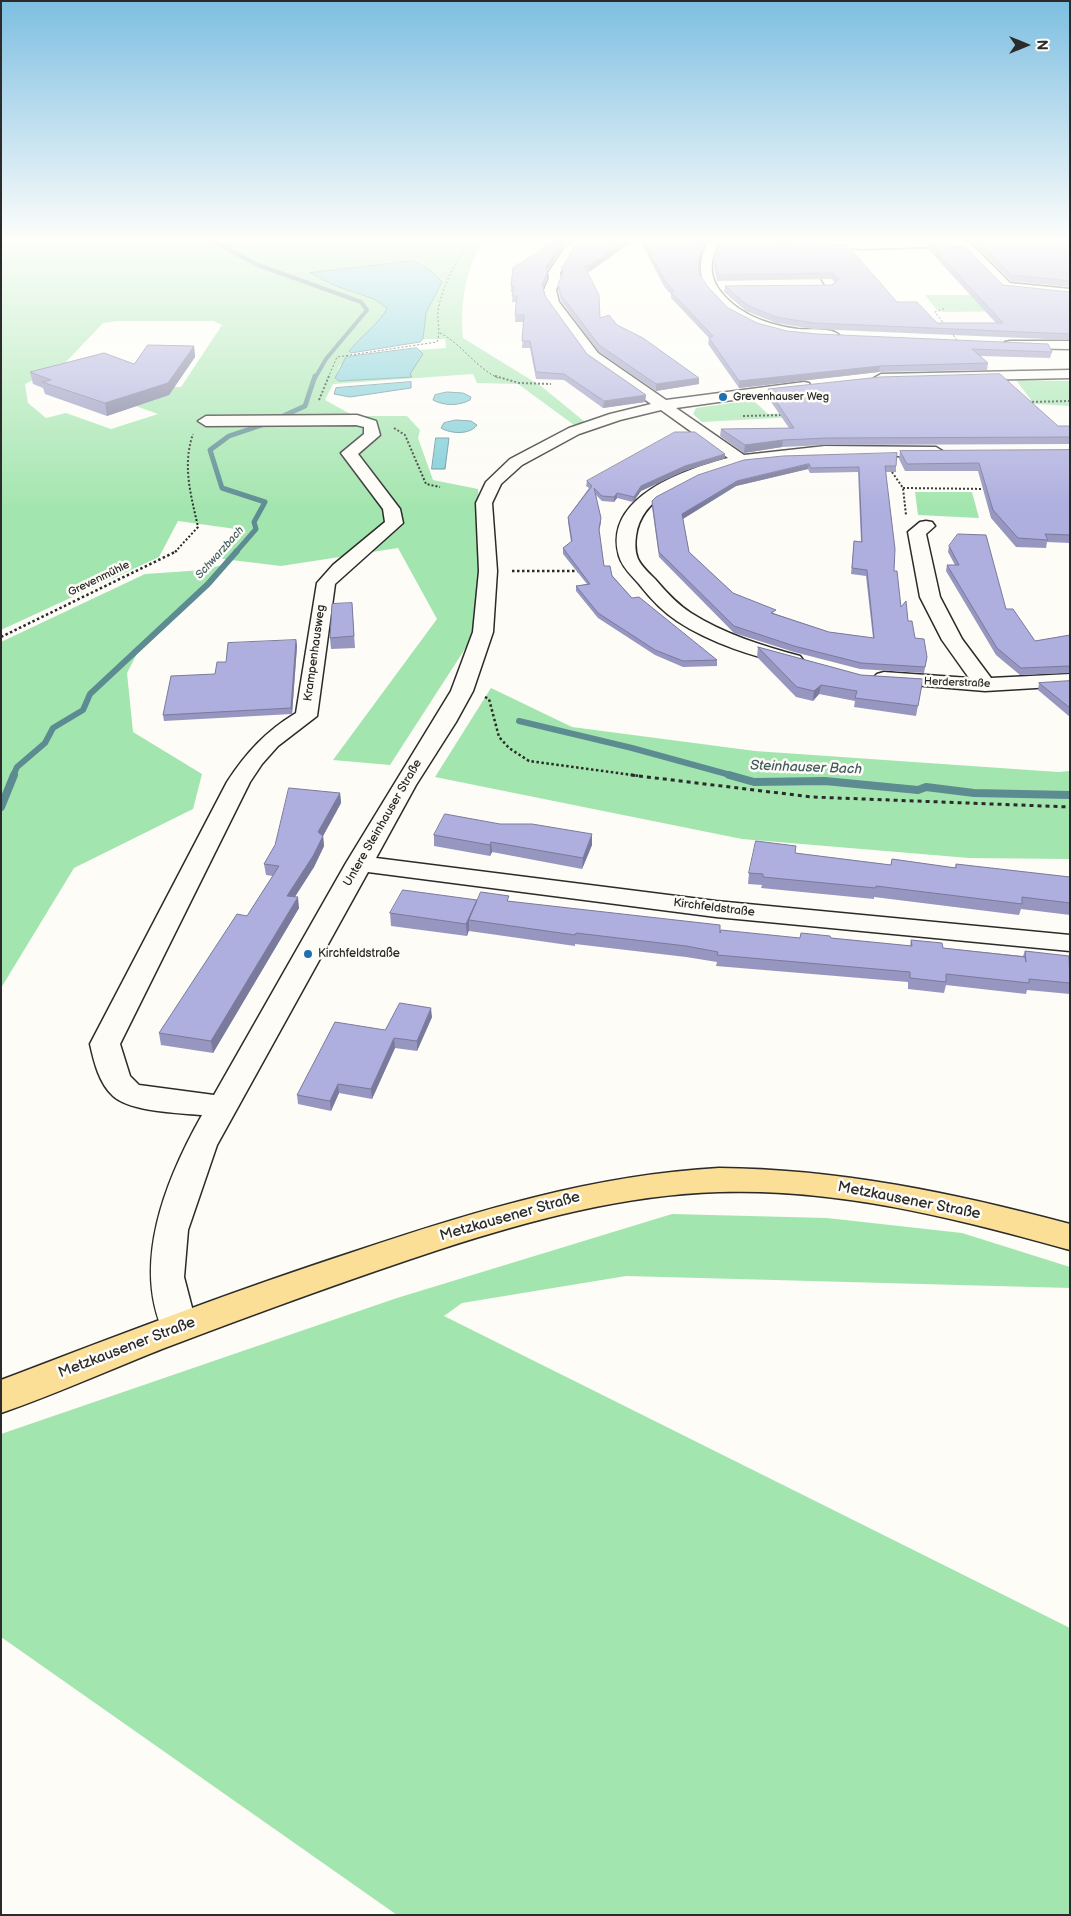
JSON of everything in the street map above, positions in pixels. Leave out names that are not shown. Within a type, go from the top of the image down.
[{"type":"main road","name":"Metzkausener Straße","points":[[1,1397],[179,1326],[350,1266],[519,1211],[582,1196],[655,1185],[719,1180],[787,1182],[853,1188],[932,1202],[1070,1237]]},
{"type":"street","points":[[574,330],[593,356],[741,460]]},
{"type":"street","points":[[789,330],[843,336]]},
{"type":"street","points":[[960,343],[1070,345]]},
{"type":"street","points":[[870,379],[924,376],[1070,374]]},
{"type":"street","name":"Untere Steinhauser Straße","points":[[179,1326],[167,1277],[171,1230],[200,1145],[404,785],[445,722],[462,691],[483,632],[488,571],[484,504],[494,482],[516,462],[574,431],[615,417],[664,405],[814,385]]},
{"type":"street","name":"Krampenhausweg","points":[[206,421],[263,419],[357,420],[371,424],[372,435],[349,453],[392,509],[394,523],[326,583],[306,716],[282,731],[251,760],[230,796],[105,1044],[112,1070],[128,1092],[161,1099],[221,1106]]},
{"type":"street","points":[[814,665],[722,637],[683,616],[659,596],[628,557],[627,528],[648,497],[691,476],[741,460],[782,454],[826,452],[956,452]]},
{"type":"street","points":[[926,526],[917,532],[930,597],[952,640],[985,685]]},
{"type":"street","name":"Herderstraße","points":[[869,677],[985,685],[1070,680]]},
{"type":"street","name":"Kirchfeldstraße","points":[[360,863],[716,909],[1070,943]]},
{"type":"path","points":[[950,330],[960,343]]},
{"type":"path","points":[[311,420],[337,357],[437,342],[440,332],[453,339],[490,373],[510,381],[551,384]]},
{"type":"path","points":[[1021,402],[1070,401]]},
{"type":"path","points":[[742,416],[789,414]]},
{"type":"path","name":"Grevenmühle","points":[[1,637],[177,550],[198,527],[186,465],[187,449],[194,432],[206,421]]},
{"type":"path","points":[[405,435],[426,484],[440,487]]},
{"type":"path","points":[[903,488],[993,489]]},
{"type":"path","points":[[488,571],[587,570]]},
{"type":"path","points":[[462,691],[479,693],[488,699],[499,741],[509,751],[529,761],[687,784],[812,797],[1070,807]]},
{"type":"green space","points":[[1,330],[96,330],[63,365],[25,384],[28,403],[46,418],[66,413],[111,429],[158,414],[122,401],[120,387],[181,387],[218,330],[369,330],[349,350],[351,353],[339,367],[335,379],[339,381],[411,376],[410,374],[423,354],[419,350],[446,348],[445,339],[423,339],[424,330],[462,330],[463,338],[541,386],[585,422],[574,425],[518,384],[477,383],[473,374],[333,384],[325,400],[354,416],[407,416],[420,430],[418,438],[433,480],[478,489],[480,558],[472,638],[390,765],[333,760],[437,619],[398,548],[281,566],[215,558],[243,530],[178,521],[159,557],[1,630]]},
{"type":"green space","points":[[1016,380],[1070,381],[1070,406],[1035,404],[702,422],[693,414],[696,408],[753,400],[768,414],[1031,400]]},
{"type":"green space","points":[[915,492],[972,492],[979,518],[918,515]]},
{"type":"green space","points":[[229,563],[143,642],[127,673],[133,732],[202,774],[193,809],[74,868],[1,988],[1,642],[145,574],[204,570]]},
{"type":"green space","points":[[491,688],[572,727],[755,751],[1058,772],[1070,771],[1070,859],[969,858],[742,839],[435,777]]},
{"type":"green space","points":[[672,1214],[827,1218],[962,1233],[1070,1267],[1070,1288],[626,1276],[462,1303],[444,1316],[1070,1628],[1070,1915],[397,1915],[1,1637],[1,1434],[397,1298]]},
{"type":"water","points":[[368,330],[424,330],[423,339],[420,342],[351,353],[349,351]]},
{"type":"water","points":[[417,348],[423,354],[410,374],[412,377],[339,381],[335,378],[346,357]]},
{"type":"water","points":[[411,382],[411,388],[350,397],[334,394],[336,388]]},
{"type":"water","points":[[447,392],[463,393],[471,397],[466,402],[456,404],[447,404],[433,400],[435,395]]},
{"type":"water","points":[[456,420],[471,421],[477,425],[470,431],[465,432],[441,428],[444,423]]},
{"type":"water","points":[[436,438],[449,438],[445,469],[432,469]]},
{"type":"building","points":[[523,330],[570,330],[587,354],[646,395],[604,401],[564,374],[536,372],[530,341],[522,341]]},
{"type":"building","points":[[588,330],[628,330],[643,338],[699,378],[656,384],[599,345]]},
{"type":"building","points":[[708,330],[785,330],[817,334],[1048,344],[1052,352],[972,349],[988,363],[880,366],[739,381],[709,338],[713,336]]},
{"type":"building","points":[[987,330],[1070,330],[1070,334]]},
{"type":"building","points":[[148,345],[194,346],[168,383],[105,403],[42,382],[51,380],[30,372],[104,353],[134,364]]},
{"type":"building","points":[[1000,374],[1058,426],[1070,426],[1070,437],[827,438],[783,440],[745,445],[721,429],[794,428],[768,389],[880,377]]},
{"type":"building","points":[[675,432],[695,432],[725,454],[685,466],[641,486],[634,497],[617,493],[614,497],[602,496],[594,488],[601,518],[599,529],[604,566],[610,566],[612,576],[632,598],[639,597],[717,660],[683,661],[655,650],[598,613],[576,586],[590,584],[563,548],[572,541],[568,517],[592,486],[587,481]]},
{"type":"building","points":[[1070,450],[1070,535],[1045,534],[1048,540],[1018,538],[993,510],[979,463],[907,464],[900,451]]},
{"type":"building","points":[[897,453],[896,466],[885,466],[895,549],[894,571],[897,571],[901,607],[906,601],[908,621],[912,621],[915,638],[924,639],[927,657],[925,667],[861,663],[794,646],[734,626],[659,552],[652,501],[656,497],[698,475],[744,460],[783,456]],"holes":[[[809,464],[811,468],[859,467],[862,542],[854,541],[852,568],[867,570],[874,638],[829,632],[771,613],[776,610],[733,593],[689,552],[682,514],[737,481]]]},
{"type":"building","points":[[958,534],[986,535],[1006,609],[1013,609],[1035,641],[1070,635],[1070,666],[1021,668],[997,648],[947,565],[959,565],[949,546]]},
{"type":"building","points":[[352,603],[354,636],[330,638],[332,604]]},
{"type":"building","points":[[296,640],[291,708],[163,715],[171,676],[215,674],[217,662],[226,662],[228,643]]},
{"type":"building","points":[[758,647],[861,675],[923,679],[918,706],[855,698],[857,691],[821,685],[814,691],[797,687]]},
{"type":"building","points":[[1070,681],[1070,708],[1039,683]]},
{"type":"building","points":[[289,788],[340,793],[318,832],[323,836],[313,856],[287,896],[298,897],[211,1041],[159,1033],[237,914],[247,916],[279,866],[264,864],[275,845]]},
{"type":"building","points":[[445,814],[500,824],[532,824],[592,834],[583,858],[491,842],[490,845],[434,835]]},
{"type":"building","points":[[756,841],[796,846],[795,853],[891,865],[892,859],[956,868],[956,864],[1070,877],[1070,903],[1022,897],[1022,904],[876,886],[876,888],[763,877],[763,874],[749,873]]},
{"type":"building","points":[[403,890],[477,900],[466,924],[390,913]]},
{"type":"building","points":[[481,892],[509,896],[507,901],[720,925],[720,933],[721,930],[800,938],[801,933],[912,946],[911,940],[942,943],[943,948],[1025,957],[1026,962],[1025,951],[1069,956],[1070,983],[1029,979],[1029,983],[946,974],[946,982],[910,978],[910,972],[717,955],[718,952],[686,946],[576,933],[575,935],[469,920]]},
{"type":"building","points":[[400,1003],[431,1008],[417,1041],[394,1038],[371,1089],[338,1084],[330,1101],[297,1095],[335,1022],[385,1030]]},
{"type":"waterway","name":"Schwarzbach","points":[[315,378],[326,359],[350,330]]},
{"type":"waterway","name":"Schwarzbach","points":[[236,552],[256,529],[254,522],[265,502],[222,488],[210,450],[229,436],[268,423],[305,406],[315,376]]},
{"type":"waterway","name":"Schwarzbach","points":[[13,776],[17,767],[45,743],[53,728],[83,710],[90,694],[208,584],[237,551]]},
{"type":"waterway","name":"Steinhauser Bach","points":[[519,721],[632,748],[734,776]]},
{"type":"waterway","name":"Schwarzbach","points":[[1,807],[14,775]]},
{"type":"waterway","name":"Steinhauser Bach","points":[[729,775],[754,782],[825,781],[918,790],[926,787],[974,793],[1070,795]]},
{"type":"place","name":"Grevenhauser Weg","points":[[723,397]]},
{"type":"place","name":"Kirchfeldstraße","points":[[308,954]]}]
